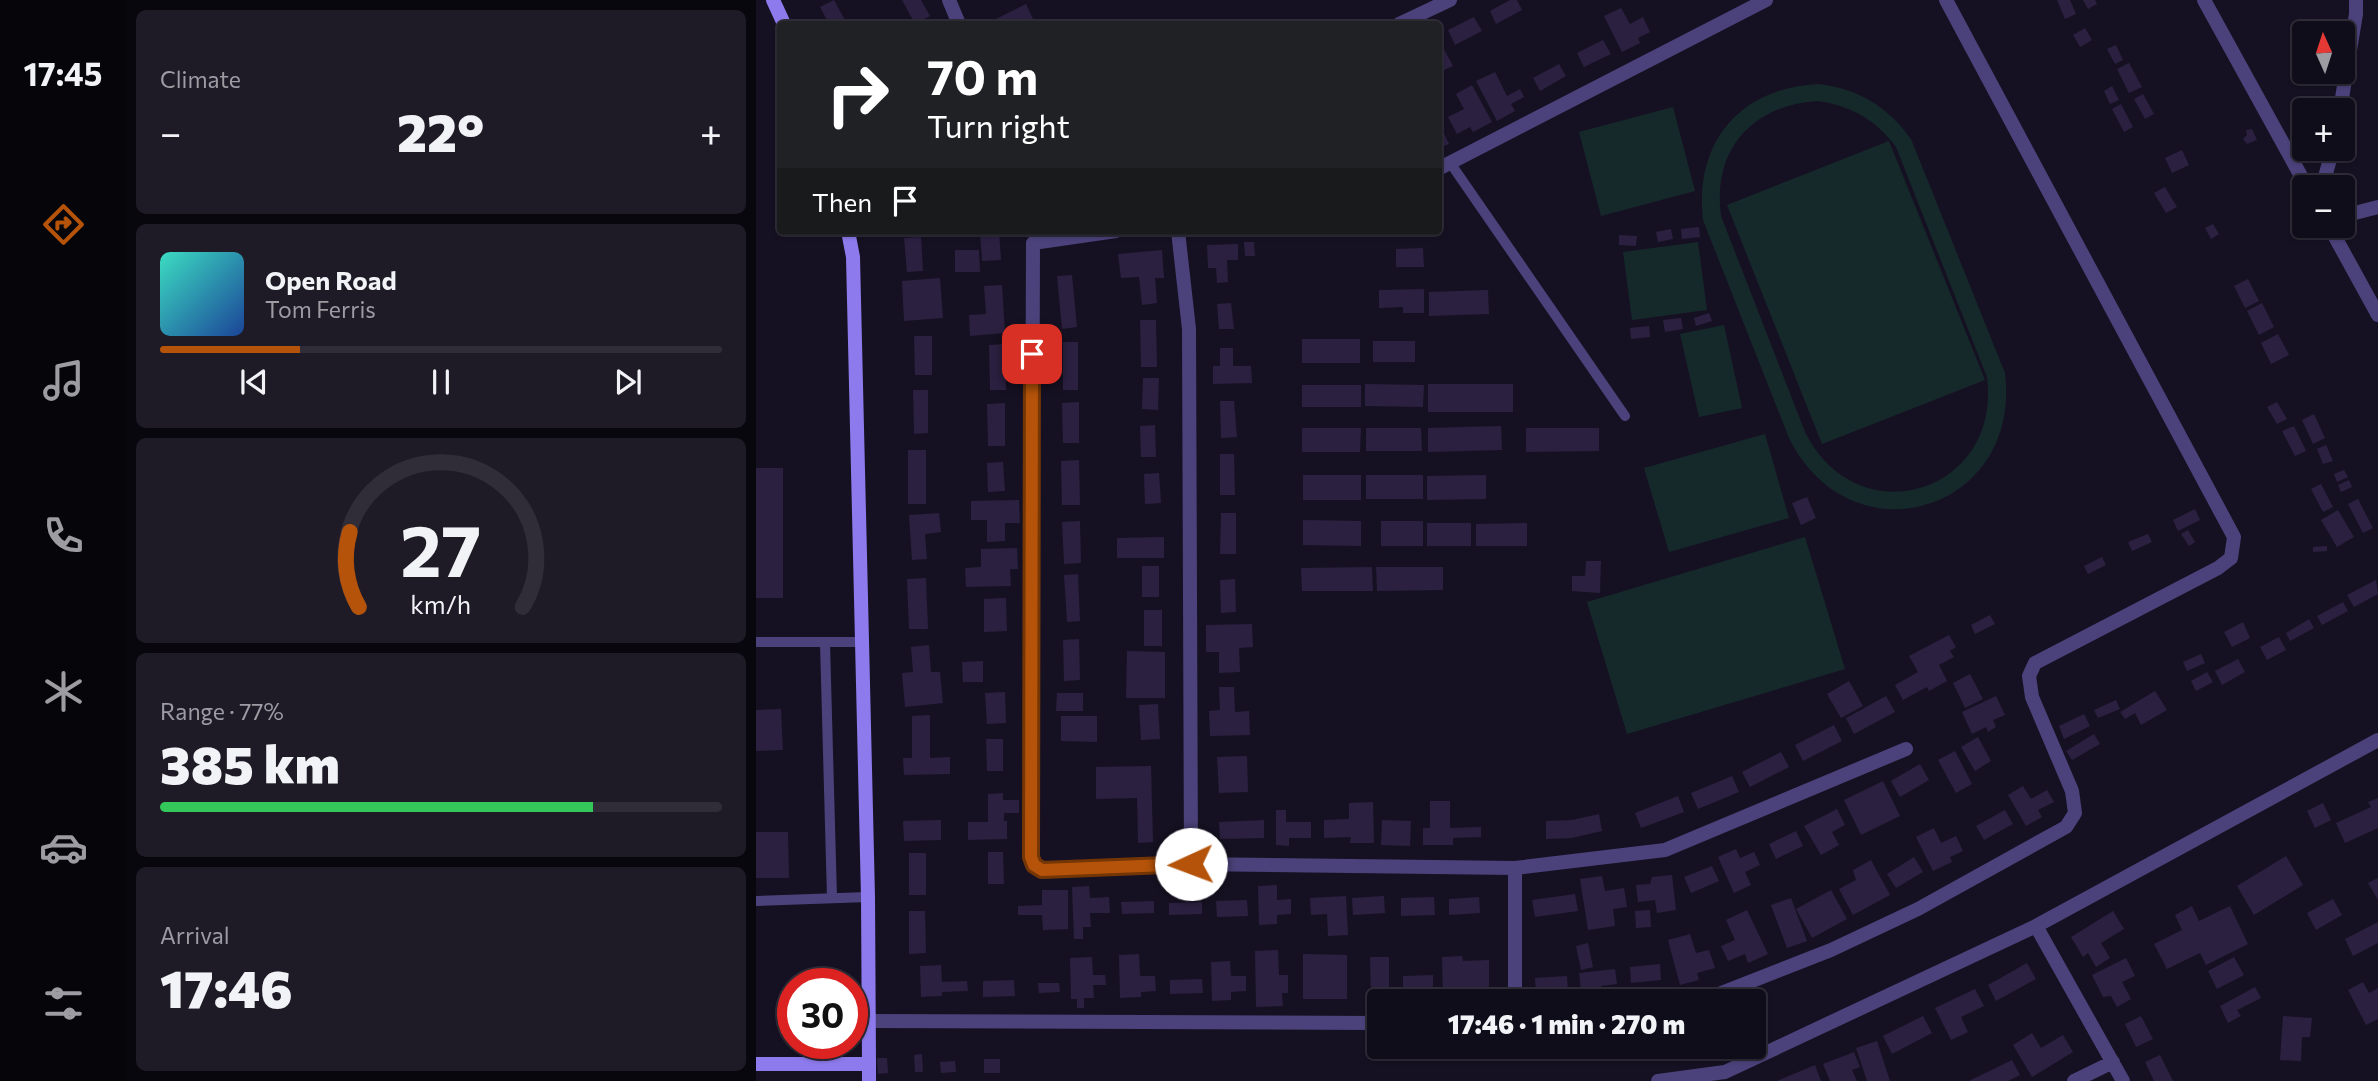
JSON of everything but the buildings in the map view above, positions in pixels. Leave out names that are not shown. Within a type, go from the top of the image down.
[{"type":"street","points":[[773,0],[783,21]]},
{"type":"street","points":[[948,0],[958,21]]},
{"type":"street","points":[[1405,21],[1450,0]]},
{"type":"street","points":[[1445,166],[1766,0]]},
{"type":"street","points":[[1732,989],[1831,950],[1918,909],[2066,827],[2075,813],[2072,791],[2032,697],[2029,676],[2035,663],[2218,568],[2231,558],[2234,537],[1946,0]]},
{"type":"street","points":[[2204,0],[2300,175]]},
{"type":"street","points":[[2342,98],[2356,0]]},
{"type":"street","points":[[2355,213],[2378,207]]},
{"type":"street","points":[[849,235],[853,257],[868,968]]},
{"type":"street","points":[[1059,235],[1031,237],[1031,857],[1034,865],[1042,870],[1191,864],[1515,868],[1665,850],[1906,749]]},
{"type":"street","points":[[1178,235],[1189,329],[1191,864]]},
{"type":"street","points":[[2336,238],[2378,315]]},
{"type":"street","points":[[1657,1081],[1725,1072],[2036,926],[2378,740]]},
{"type":"street","points":[[1515,868],[1515,989]]},
{"type":"street","points":[[2036,926],[2123,1081]]},
{"type":"street","points":[[869,1081],[868,1021],[1367,1023]]},
{"type":"street","points":[[2074,1081],[2113,1062]]},
{"type":"street","points":[[756,1064],[869,1064]]},
{"type":"lane","points":[[1445,166],[1625,416]]},
{"type":"lane","points":[[756,642],[862,642]]},
{"type":"lane","points":[[825,643],[832,898]]},
{"type":"lane","points":[[756,901],[868,897]]},
{"type":"green space","points":[[1818,84],[1846,90],[1882,108],[1902,127],[1911,139],[2005,373],[2003,421],[1987,459],[1960,488],[1927,504],[1889,509],[1851,500],[1817,477],[1789,438],[1703,220],[1702,192],[1706,166],[1715,144],[1728,124],[1745,108],[1766,96],[1790,88]],"holes":[[[1818,101],[1862,116],[1880,129],[1896,147],[1987,377],[1986,417],[1972,450],[1950,474],[1921,488],[1889,492],[1857,484],[1828,465],[1805,432],[1721,216],[1723,171],[1730,152],[1741,135],[1774,111],[1795,104]]]},
{"type":"green space","points":[[1673,107],[1695,191],[1601,216],[1579,132]]},
{"type":"green space","points":[[1889,141],[1985,380],[1822,444],[1727,205]]},
{"type":"green space","points":[[1698,242],[1707,310],[1632,320],[1623,252]]},
{"type":"green space","points":[[1724,325],[1742,408],[1699,417],[1680,334]]},
{"type":"green space","points":[[1765,434],[1789,518],[1669,552],[1644,468]]},
{"type":"green space","points":[[1805,537],[1845,669],[1627,734],[1587,602]]},
{"type":"route","points":[[1032,354],[1031,857],[1034,865],[1042,870],[1191,864]]}]
